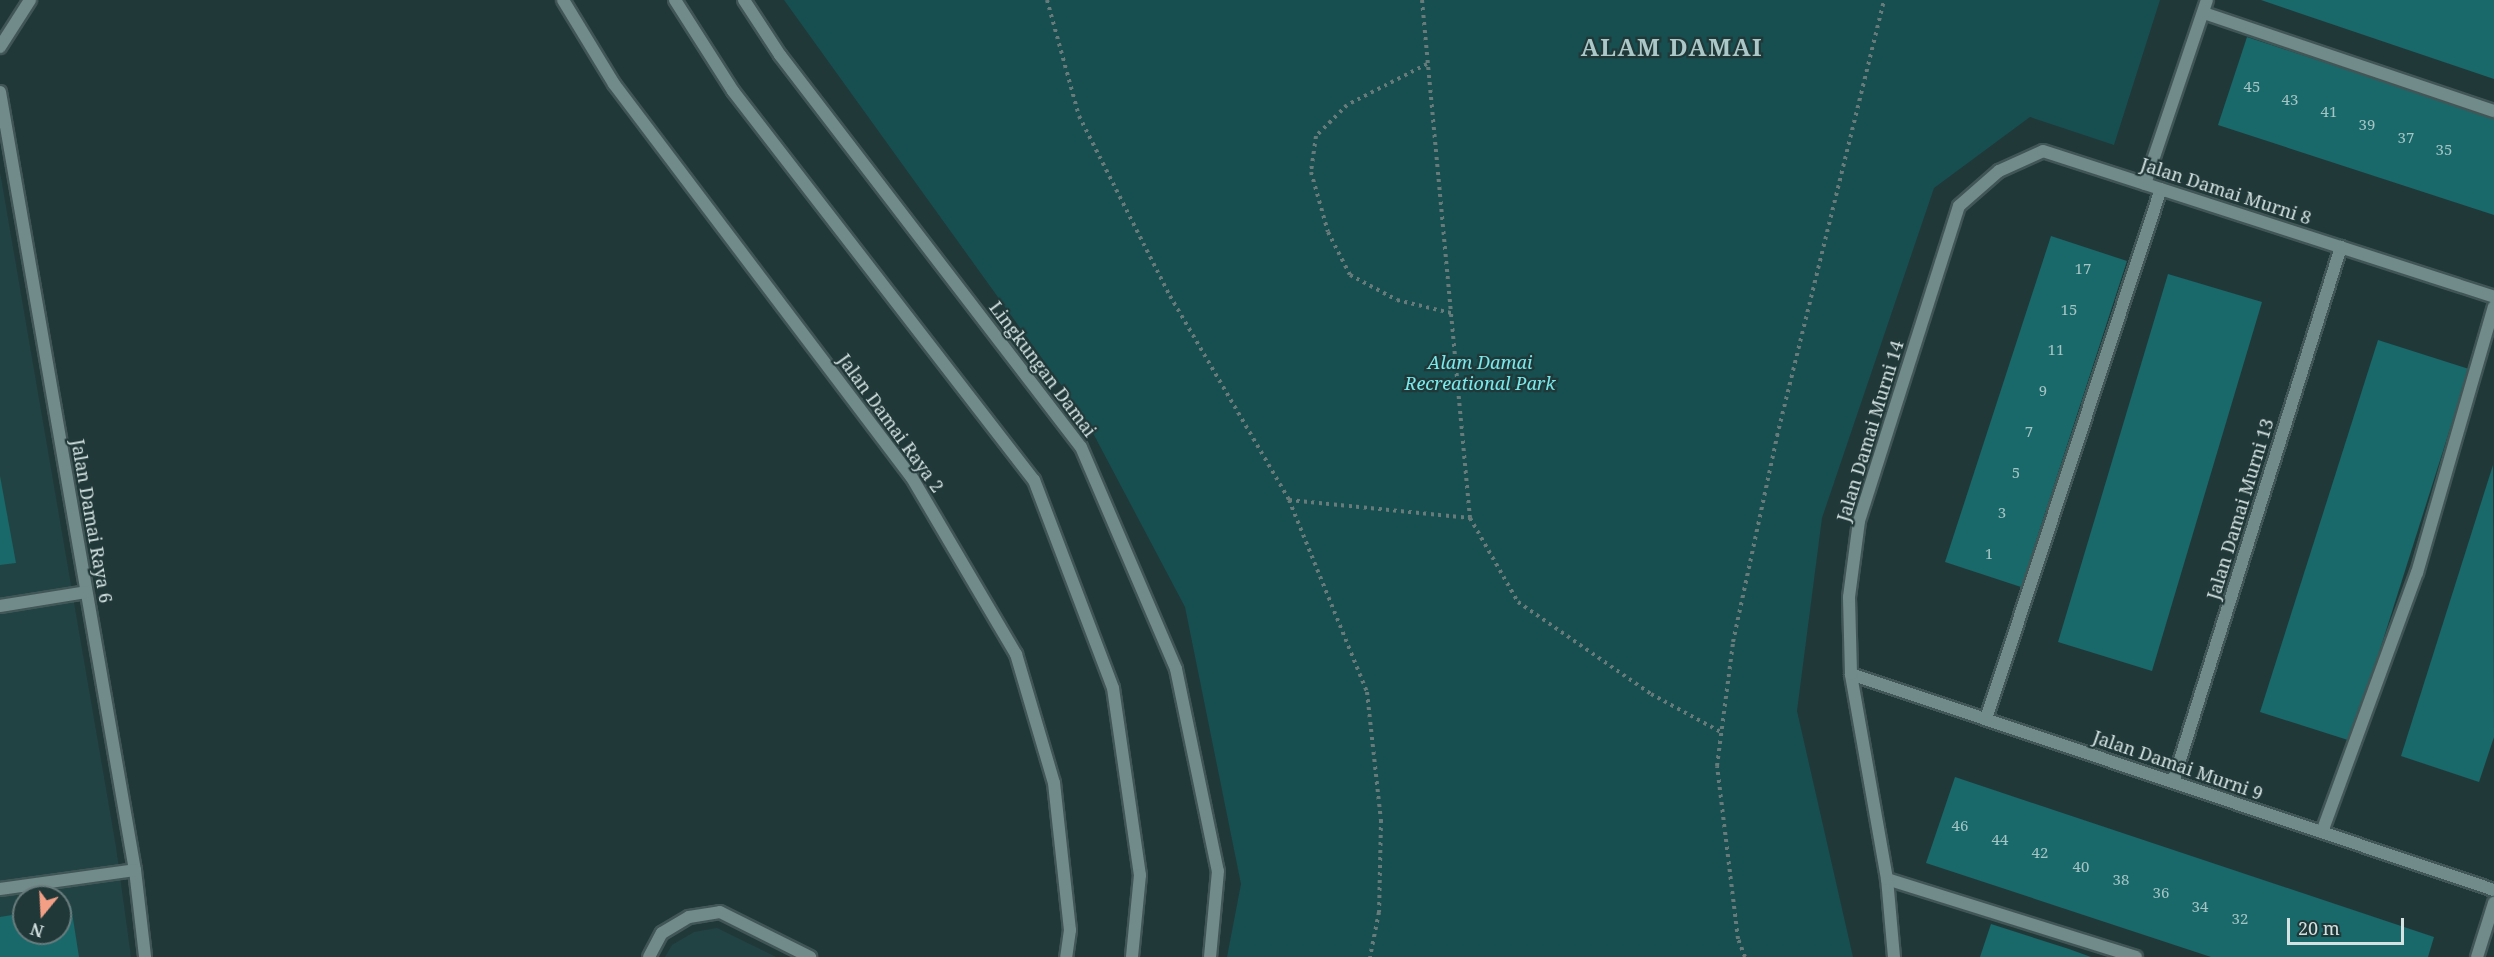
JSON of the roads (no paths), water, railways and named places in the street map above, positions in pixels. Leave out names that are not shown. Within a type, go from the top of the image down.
[{"type":"street","points":[[0,47],[30,0]]},
{"type":"street","name":"Jalan Damai Raya 2","points":[[563,0],[614,84],[911,476],[1016,654],[1054,783],[1070,930],[1066,957]]},
{"type":"street","points":[[675,0],[733,91],[1034,480],[1113,688],[1140,875],[1132,957]]},
{"type":"street","name":"Lingkungan Damai","points":[[744,0],[780,55],[1081,447],[1176,669],[1218,871],[1210,957]]},
{"type":"street","points":[[2145,184],[2207,0]]},
{"type":"street","points":[[2204,13],[2494,111]]},
{"type":"street","name":"Jalan Damai Raya 6","points":[[0,92],[135,870],[146,957]]},
{"type":"street","name":"Jalan Damai Murni 8","points":[[1959,206],[2000,171],[2043,151],[2494,297]]},
{"type":"street","points":[[1986,719],[2161,189]]},
{"type":"street","name":"Jalan Damai Murni 14","points":[[1894,957],[1887,879],[1851,674],[1850,597],[1859,521],[1959,206]]},
{"type":"street","name":"Jalan Damai Murni 13","points":[[2173,782],[2341,247]]},
{"type":"street","points":[[2322,832],[2417,573],[2494,307]]},
{"type":"street","points":[[0,606],[86,592]]},
{"type":"street","name":"Jalan Damai Murni 9","points":[[1851,674],[2494,890]]},
{"type":"street","points":[[0,889],[135,870]]},
{"type":"street","points":[[1887,879],[2136,957]]},
{"type":"street","points":[[2477,957],[2494,903]]},
{"type":"street","points":[[649,957],[662,933],[689,917],[720,912],[810,957]]},
{"type":"district","name":"ALAM DAMAI","points":[[1672,47]]},
{"type":"park label","name":"Alam Damai Recreational Park","points":[[1480,373]]}]
